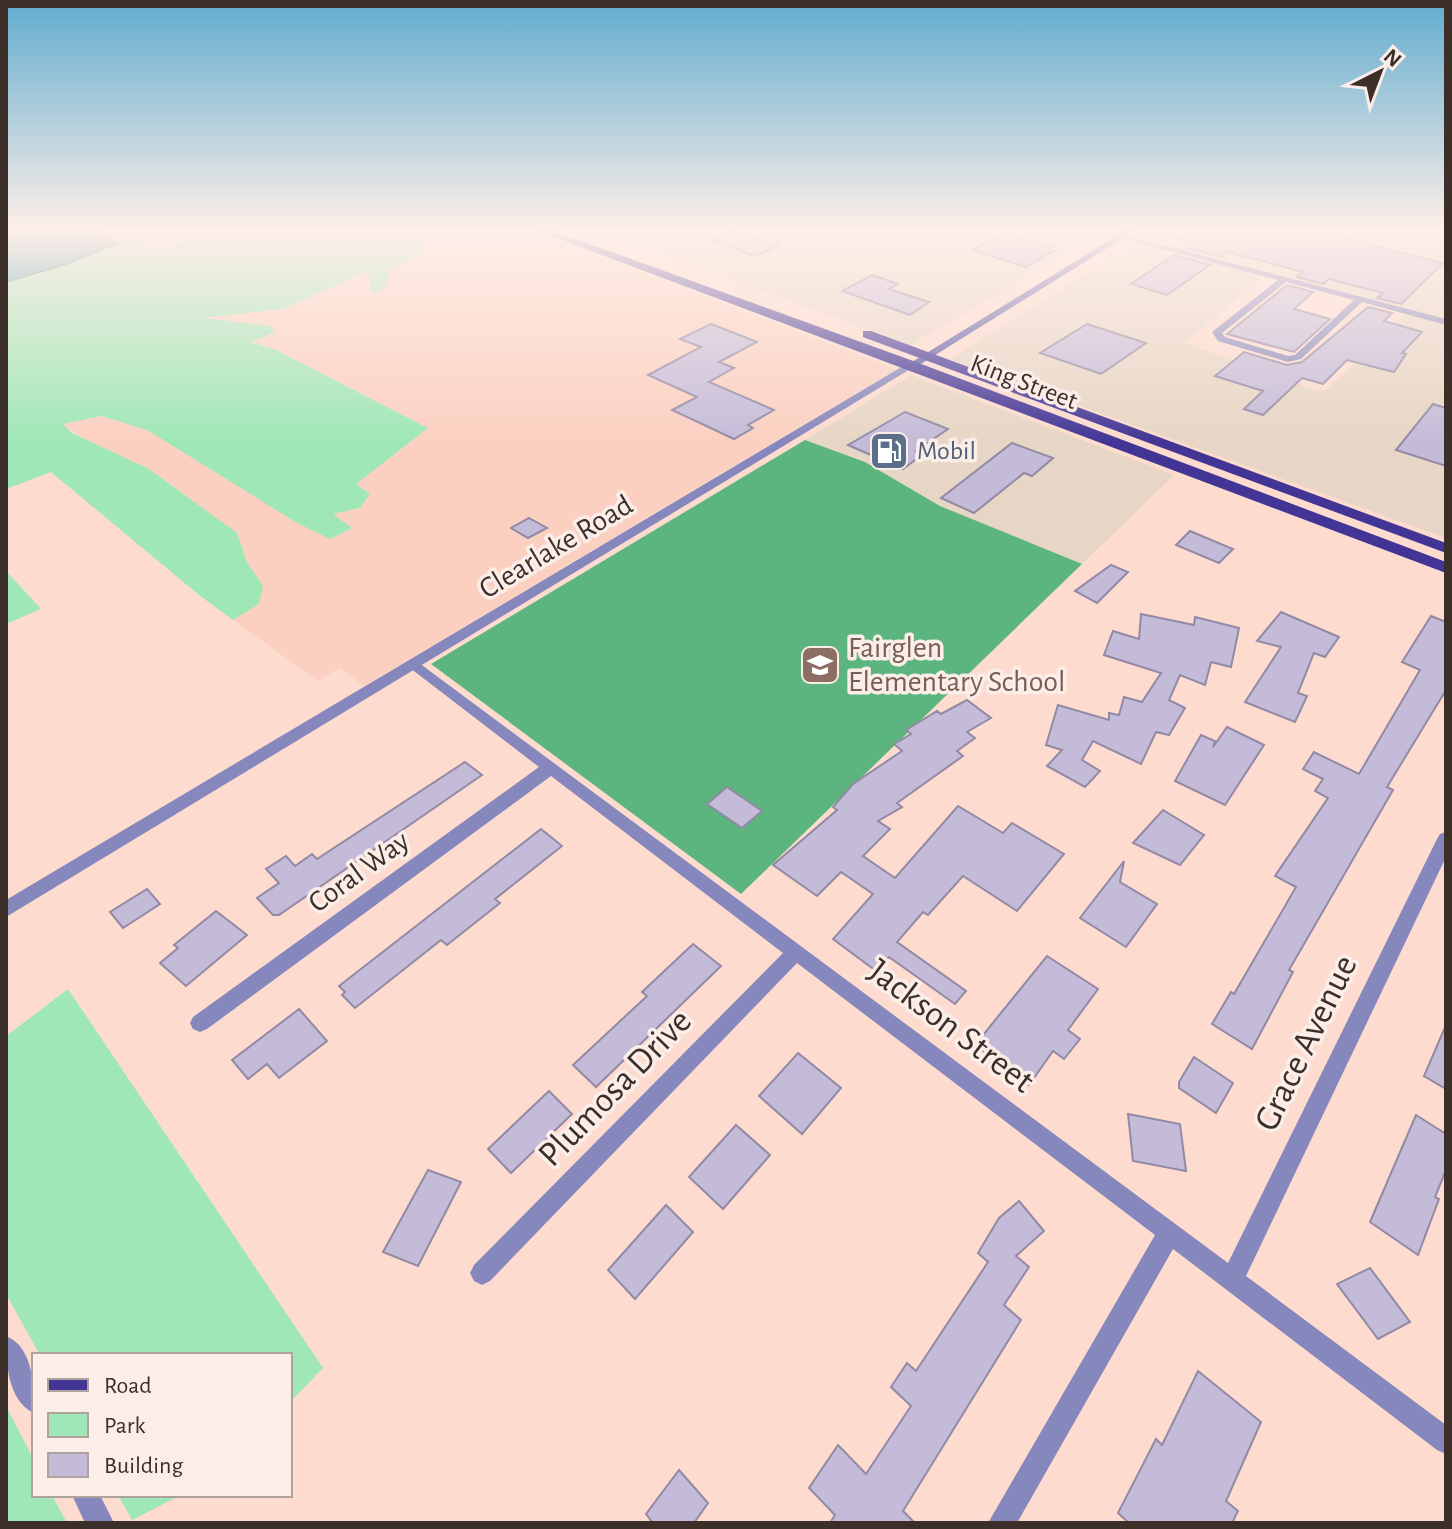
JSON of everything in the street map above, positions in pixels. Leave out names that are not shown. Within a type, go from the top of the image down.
[{"type":"main road","name":"King Street","points":[[733,300],[1446,568]]},
{"type":"main road","name":"King Street","points":[[771,300],[1446,548]]},
{"type":"main road","name":"Clearlake Road","points":[[912,365],[1018,300]]},
{"type":"street","points":[[1257,300],[1217,332],[1221,339],[1288,359],[1298,357],[1359,300]]},
{"type":"street","points":[[1365,300],[1446,322]]},
{"type":"street","name":"Clearlake Road","points":[[6,909],[912,365]]},
{"type":"street","name":"Jackson Street","points":[[415,665],[1446,1441]]},
{"type":"street","name":"Coral Way","points":[[200,1023],[551,767]]},
{"type":"street","name":"Grace Avenue","points":[[1232,1280],[1446,839]]},
{"type":"street","name":"Plumosa Drive","points":[[482,1273],[796,952]]},
{"type":"street","points":[[1002,1523],[1169,1233]]},
{"type":"street","points":[[6,1348],[32,1396]]},
{"type":"street","points":[[86,1497],[100,1523]]},
{"type":"shaded area","points":[[302,300],[716,300],[896,369],[364,686],[340,668],[318,681],[233,620],[258,604],[262,586],[247,562],[237,533],[62,424],[101,416],[147,430],[297,523],[331,539],[332,514],[360,508],[370,495],[355,484],[427,427],[276,350],[250,341],[275,332],[201,318],[283,309]]},
{"type":"shaded area","points":[[788,300],[987,300],[911,345]]},
{"type":"shaded area","points":[[1044,300],[1235,300],[1185,343],[1317,391],[1326,390],[1406,314],[1446,325],[1446,538],[950,359]]},
{"type":"shaded area","points":[[1376,300],[1446,300],[1446,319]]},
{"type":"shaded area","points":[[911,375],[1174,475],[1082,564],[940,506],[865,462],[805,440]]},
{"type":"green space","points":[[6,300],[302,300],[283,309],[204,318],[270,326],[275,332],[251,342],[276,350],[428,428],[356,484],[370,494],[360,508],[333,514],[352,528],[330,539],[297,523],[147,430],[101,416],[63,424],[72,433],[149,469],[237,533],[247,562],[263,586],[259,604],[233,620],[51,472],[6,489]]},
{"type":"green space","points":[[805,440],[865,462],[940,506],[1082,564],[741,894],[431,664]]},
{"type":"green space","points":[[6,571],[41,609],[6,624]]},
{"type":"green space","points":[[68,989],[323,1368],[292,1400],[292,1353],[39,1353],[6,1294],[6,1036]]},
{"type":"green space","points":[[6,1406],[32,1456],[32,1497],[53,1497],[67,1523],[6,1523]]},
{"type":"green space","points":[[119,1497],[177,1497],[132,1520]]},
{"type":"building","points":[[869,300],[929,302],[910,315]]},
{"type":"building","points":[[1268,300],[1304,300],[1294,309],[1330,319],[1294,352],[1227,334]]},
{"type":"building","points":[[1368,307],[1392,313],[1384,321],[1422,332],[1402,353],[1406,354],[1394,372],[1347,360],[1323,384],[1302,378],[1263,415],[1244,409],[1263,391],[1215,376],[1244,352],[1287,365],[1302,362]]},
{"type":"building","points":[[711,324],[757,342],[719,362],[734,368],[709,382],[774,410],[748,425],[753,428],[734,439],[672,410],[697,397],[648,375],[701,347],[680,339]]},
{"type":"building","points":[[1087,324],[1146,343],[1101,374],[1040,353]]},
{"type":"building","points":[[1433,404],[1446,408],[1446,466],[1396,450]]},
{"type":"building","points":[[905,412],[948,429],[916,451],[923,454],[903,469],[848,445]]},
{"type":"building","points":[[1012,443],[1053,458],[1032,476],[1024,473],[974,513],[941,498]]},
{"type":"building","points":[[529,518],[547,528],[528,538],[511,528]]},
{"type":"building","points":[[1190,531],[1233,549],[1219,563],[1176,545]]},
{"type":"building","points":[[1111,565],[1128,572],[1097,603],[1075,591]]},
{"type":"building","points":[[1281,612],[1339,637],[1325,657],[1314,653],[1298,693],[1307,696],[1295,722],[1245,702],[1281,647],[1257,641]]},
{"type":"building","points":[[1141,614],[1194,625],[1195,617],[1239,628],[1231,667],[1211,662],[1205,685],[1180,675],[1169,700],[1185,708],[1169,735],[1156,732],[1141,764],[1093,741],[1082,760],[1100,771],[1085,787],[1047,766],[1062,750],[1046,745],[1058,705],[1109,720],[1109,713],[1119,715],[1124,697],[1142,702],[1161,673],[1104,655],[1113,631],[1139,639]]},
{"type":"building","points":[[1431,616],[1446,622],[1446,690],[1387,787],[1393,790],[1289,970],[1293,972],[1252,1049],[1212,1024],[1231,992],[1234,994],[1296,887],[1275,876],[1328,798],[1315,791],[1323,779],[1303,769],[1314,752],[1359,774],[1420,670],[1402,662]]},
{"type":"building","points":[[967,700],[991,718],[967,732],[975,738],[957,751],[963,756],[897,803],[902,807],[878,821],[890,829],[863,856],[895,878],[958,806],[1003,833],[1012,823],[1064,854],[1017,911],[963,876],[928,915],[923,912],[897,942],[966,991],[955,1004],[889,957],[876,971],[833,939],[873,894],[841,872],[817,896],[773,865],[837,810],[833,807],[853,784],[902,751],[894,744],[911,734],[906,730],[937,711],[941,714]]},
{"type":"building","points":[[1227,727],[1264,745],[1225,805],[1175,781],[1201,735],[1215,741],[1213,747]]},
{"type":"building","points":[[465,762],[482,775],[279,915],[273,915],[257,898],[279,883],[266,869],[286,856],[295,866],[312,854],[317,859]]},
{"type":"building","points":[[727,787],[762,811],[742,828],[707,804]]},
{"type":"building","points":[[1163,810],[1204,835],[1180,865],[1133,843]]},
{"type":"building","points":[[541,829],[562,846],[495,899],[500,903],[447,945],[441,940],[355,1008],[342,995],[345,992],[339,986]]},
{"type":"building","points":[[1124,861],[1120,882],[1157,904],[1126,947],[1080,918]]},
{"type":"building","points":[[147,889],[160,904],[123,928],[110,912]]},
{"type":"building","points":[[216,911],[247,935],[186,986],[160,963],[178,948],[174,945]]},
{"type":"building","points":[[693,944],[721,966],[596,1087],[573,1065],[647,996],[642,992]]},
{"type":"building","points":[[1047,956],[1098,989],[1068,1030],[1080,1039],[1064,1059],[1053,1051],[1029,1085],[975,1045]]},
{"type":"building","points":[[299,1009],[327,1041],[279,1078],[267,1064],[248,1079],[232,1060]]},
{"type":"building","points":[[1446,1025],[1446,1089],[1424,1076]]},
{"type":"building","points":[[798,1053],[841,1088],[802,1134],[759,1096]]},
{"type":"building","points":[[1194,1057],[1233,1083],[1216,1113],[1179,1088],[1179,1082]]},
{"type":"building","points":[[549,1091],[572,1114],[511,1173],[488,1149]]},
{"type":"building","points":[[1128,1114],[1180,1124],[1186,1171],[1133,1161]]},
{"type":"building","points":[[1416,1115],[1446,1134],[1446,1170],[1435,1197],[1439,1199],[1418,1255],[1370,1222]]},
{"type":"building","points":[[736,1125],[770,1155],[723,1209],[689,1177]]},
{"type":"building","points":[[428,1170],[461,1182],[418,1266],[383,1252]]},
{"type":"building","points":[[1019,1201],[1044,1231],[1016,1256],[1029,1267],[1004,1305],[1021,1320],[903,1511],[915,1523],[830,1523],[835,1515],[809,1488],[838,1445],[866,1474],[911,1406],[891,1387],[907,1363],[916,1371],[988,1262],[978,1253],[999,1218]]},
{"type":"building","points":[[666,1205],[693,1232],[635,1299],[608,1270]]},
{"type":"building","points":[[1370,1268],[1410,1322],[1378,1339],[1337,1284]]},
{"type":"building","points":[[1198,1371],[1261,1422],[1226,1501],[1238,1511],[1232,1523],[1129,1523],[1118,1513],[1156,1439],[1162,1445]]},
{"type":"building","points":[[679,1470],[708,1503],[694,1523],[653,1523],[646,1514]]},
{"type":"place","name":"Mobil","points":[[889,451]]},
{"type":"place","name":"Fairglen Elementary School","points":[[820,665]]}]
